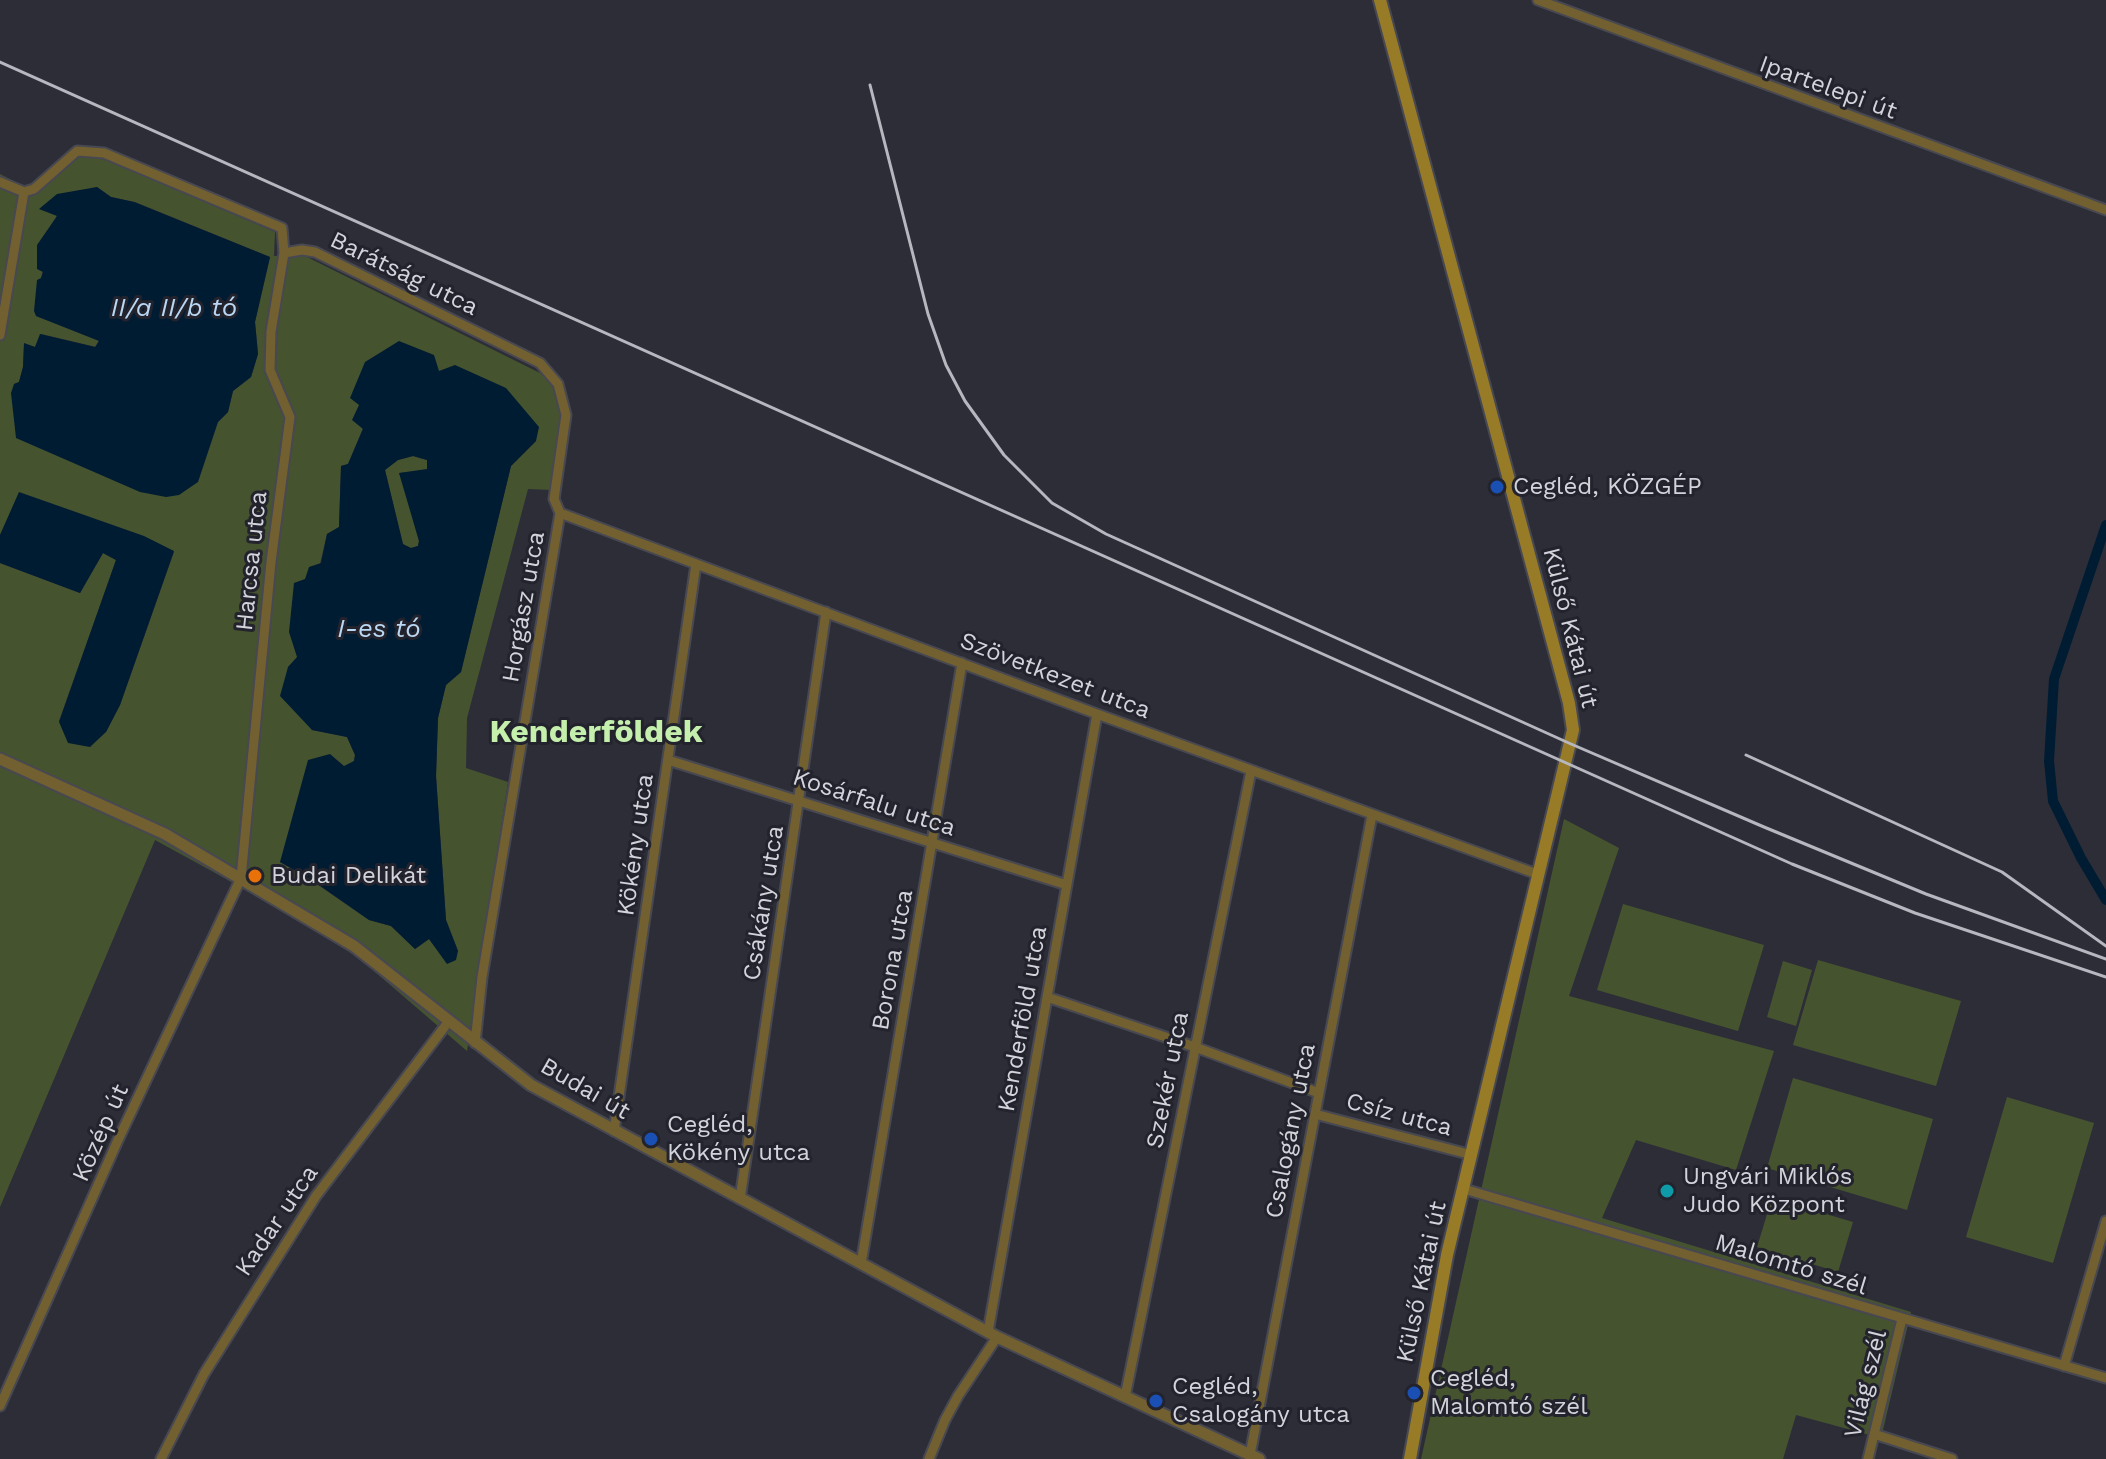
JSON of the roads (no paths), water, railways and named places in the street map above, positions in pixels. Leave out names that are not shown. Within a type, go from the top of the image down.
[{"type":"main road","name":"Külső Kátai út","points":[[1380,0],[1569,703],[1572,738],[1537,874],[1433,1322],[1410,1459]]},
{"type":"street","name":"Ipartelepi út","points":[[1538,0],[2106,210]]},
{"type":"street","points":[[0,182],[24,192],[34,189],[77,151],[104,153],[282,228],[284,253]]},
{"type":"street","points":[[0,335],[24,192]]},
{"type":"street","name":"Barátság utca","points":[[284,253],[302,250],[315,252],[540,363],[558,384],[566,415]]},
{"type":"street","name":"Harcsa utca","points":[[241,878],[271,562],[290,417],[270,370],[271,332],[284,253]]},
{"type":"street","name":"Horgász utca","points":[[475,1043],[482,977],[560,513],[554,499],[566,415]]},
{"type":"street","name":"Szövetkezet utca","points":[[560,513],[1251,771],[1537,874]]},
{"type":"street","name":"Kökény utca","points":[[614,1131],[696,564]]},
{"type":"street","name":"Csákány utca","points":[[740,1199],[826,612]]},
{"type":"street","name":"Borona utca","points":[[861,1264],[962,663]]},
{"type":"street","name":"Kenderföld utca","points":[[993,1334],[1047,997],[1097,714]]},
{"type":"street","name":"Budai út","points":[[0,759],[148,825],[354,946],[531,1085],[993,1334],[1255,1457]]},
{"type":"street","name":"Kosárfalu utca","points":[[668,760],[1067,885]]},
{"type":"street","name":"Szekér utca","points":[[1125,1397],[1251,771]]},
{"type":"street","name":"Csalogány utca","points":[[1255,1457],[1315,1114],[1372,815]]},
{"type":"street","name":"Közép út","points":[[0,1406],[118,1140],[241,878]]},
{"type":"street","points":[[1047,997],[1319,1093]]},
{"type":"street","name":"Kadar utca","points":[[161,1459],[204,1374],[316,1196],[449,1021]]},
{"type":"street","name":"Csíz utca","points":[[1315,1114],[1472,1155]]},
{"type":"street","name":"Malomtó szél","points":[[1464,1189],[2106,1378]]},
{"type":"street","points":[[2064,1366],[2106,1221]]},
{"type":"street","name":"Világ szél","points":[[1868,1459],[1902,1319]]},
{"type":"street","points":[[929,1459],[945,1420],[993,1334]]},
{"type":"street","points":[[1874,1434],[1952,1459]]},
{"type":"water","name":"II/a II/b tó","points":[[97,187],[111,197],[134,202],[270,257],[255,322],[258,354],[251,377],[233,391],[228,412],[218,422],[198,482],[179,495],[166,497],[140,492],[16,438],[11,393],[14,384],[19,382],[23,367],[24,343],[35,347],[40,334],[95,347],[99,341],[36,316],[34,311],[37,280],[43,272],[37,269],[37,245],[57,216],[39,209],[57,194]]},
{"type":"water","name":"I-es tó","points":[[399,341],[434,355],[439,371],[455,365],[506,388],[539,427],[536,441],[511,466],[461,672],[446,685],[438,718],[436,776],[446,920],[458,951],[456,960],[447,964],[429,939],[415,949],[391,926],[369,920],[309,878],[280,862],[308,760],[330,754],[344,766],[354,761],[355,755],[347,737],[312,730],[280,696],[288,667],[297,657],[289,632],[294,583],[305,579],[309,567],[321,563],[327,534],[339,527],[341,466],[348,464],[363,429],[352,420],[359,405],[350,398],[365,362]],"holes":[[[413,456],[427,460],[427,469],[399,473],[419,541],[418,546],[411,548],[403,544],[385,470],[398,460]]]},
{"type":"water","points":[[19,492],[144,536],[174,551],[120,705],[106,732],[90,747],[68,743],[59,722],[116,560],[103,553],[80,593],[0,563],[0,535]]},
{"type":"waterway","points":[[2106,525],[2054,679],[2049,761],[2053,801],[2106,900]]},
{"type":"railway","points":[[0,62],[1792,864],[1915,913],[2106,977]]},
{"type":"railway","points":[[870,85],[928,314],[946,365],[965,401],[1004,455],[1052,503],[1106,534],[1571,744],[1926,894],[2106,959]]},
{"type":"railway","points":[[1746,755],[2002,872],[2106,946]]},
{"type":"place","name":"Cegléd, KÖZGÉP","points":[[1497,487]]},
{"type":"place","name":"Budai Delikát","points":[[255,876]]},
{"type":"place","name":"Cegléd, Kökény utca","points":[[651,1139]]},
{"type":"place","name":"Ungvári Miklós Judo Központ","points":[[1667,1191]]},
{"type":"place","name":"Cegléd, Malomtó szél","points":[[1414,1393]]},
{"type":"place","name":"Cegléd, Csalogány utca","points":[[1156,1401]]},
{"type":"district","name":"Kenderföldek","points":[[596,733]]}]
